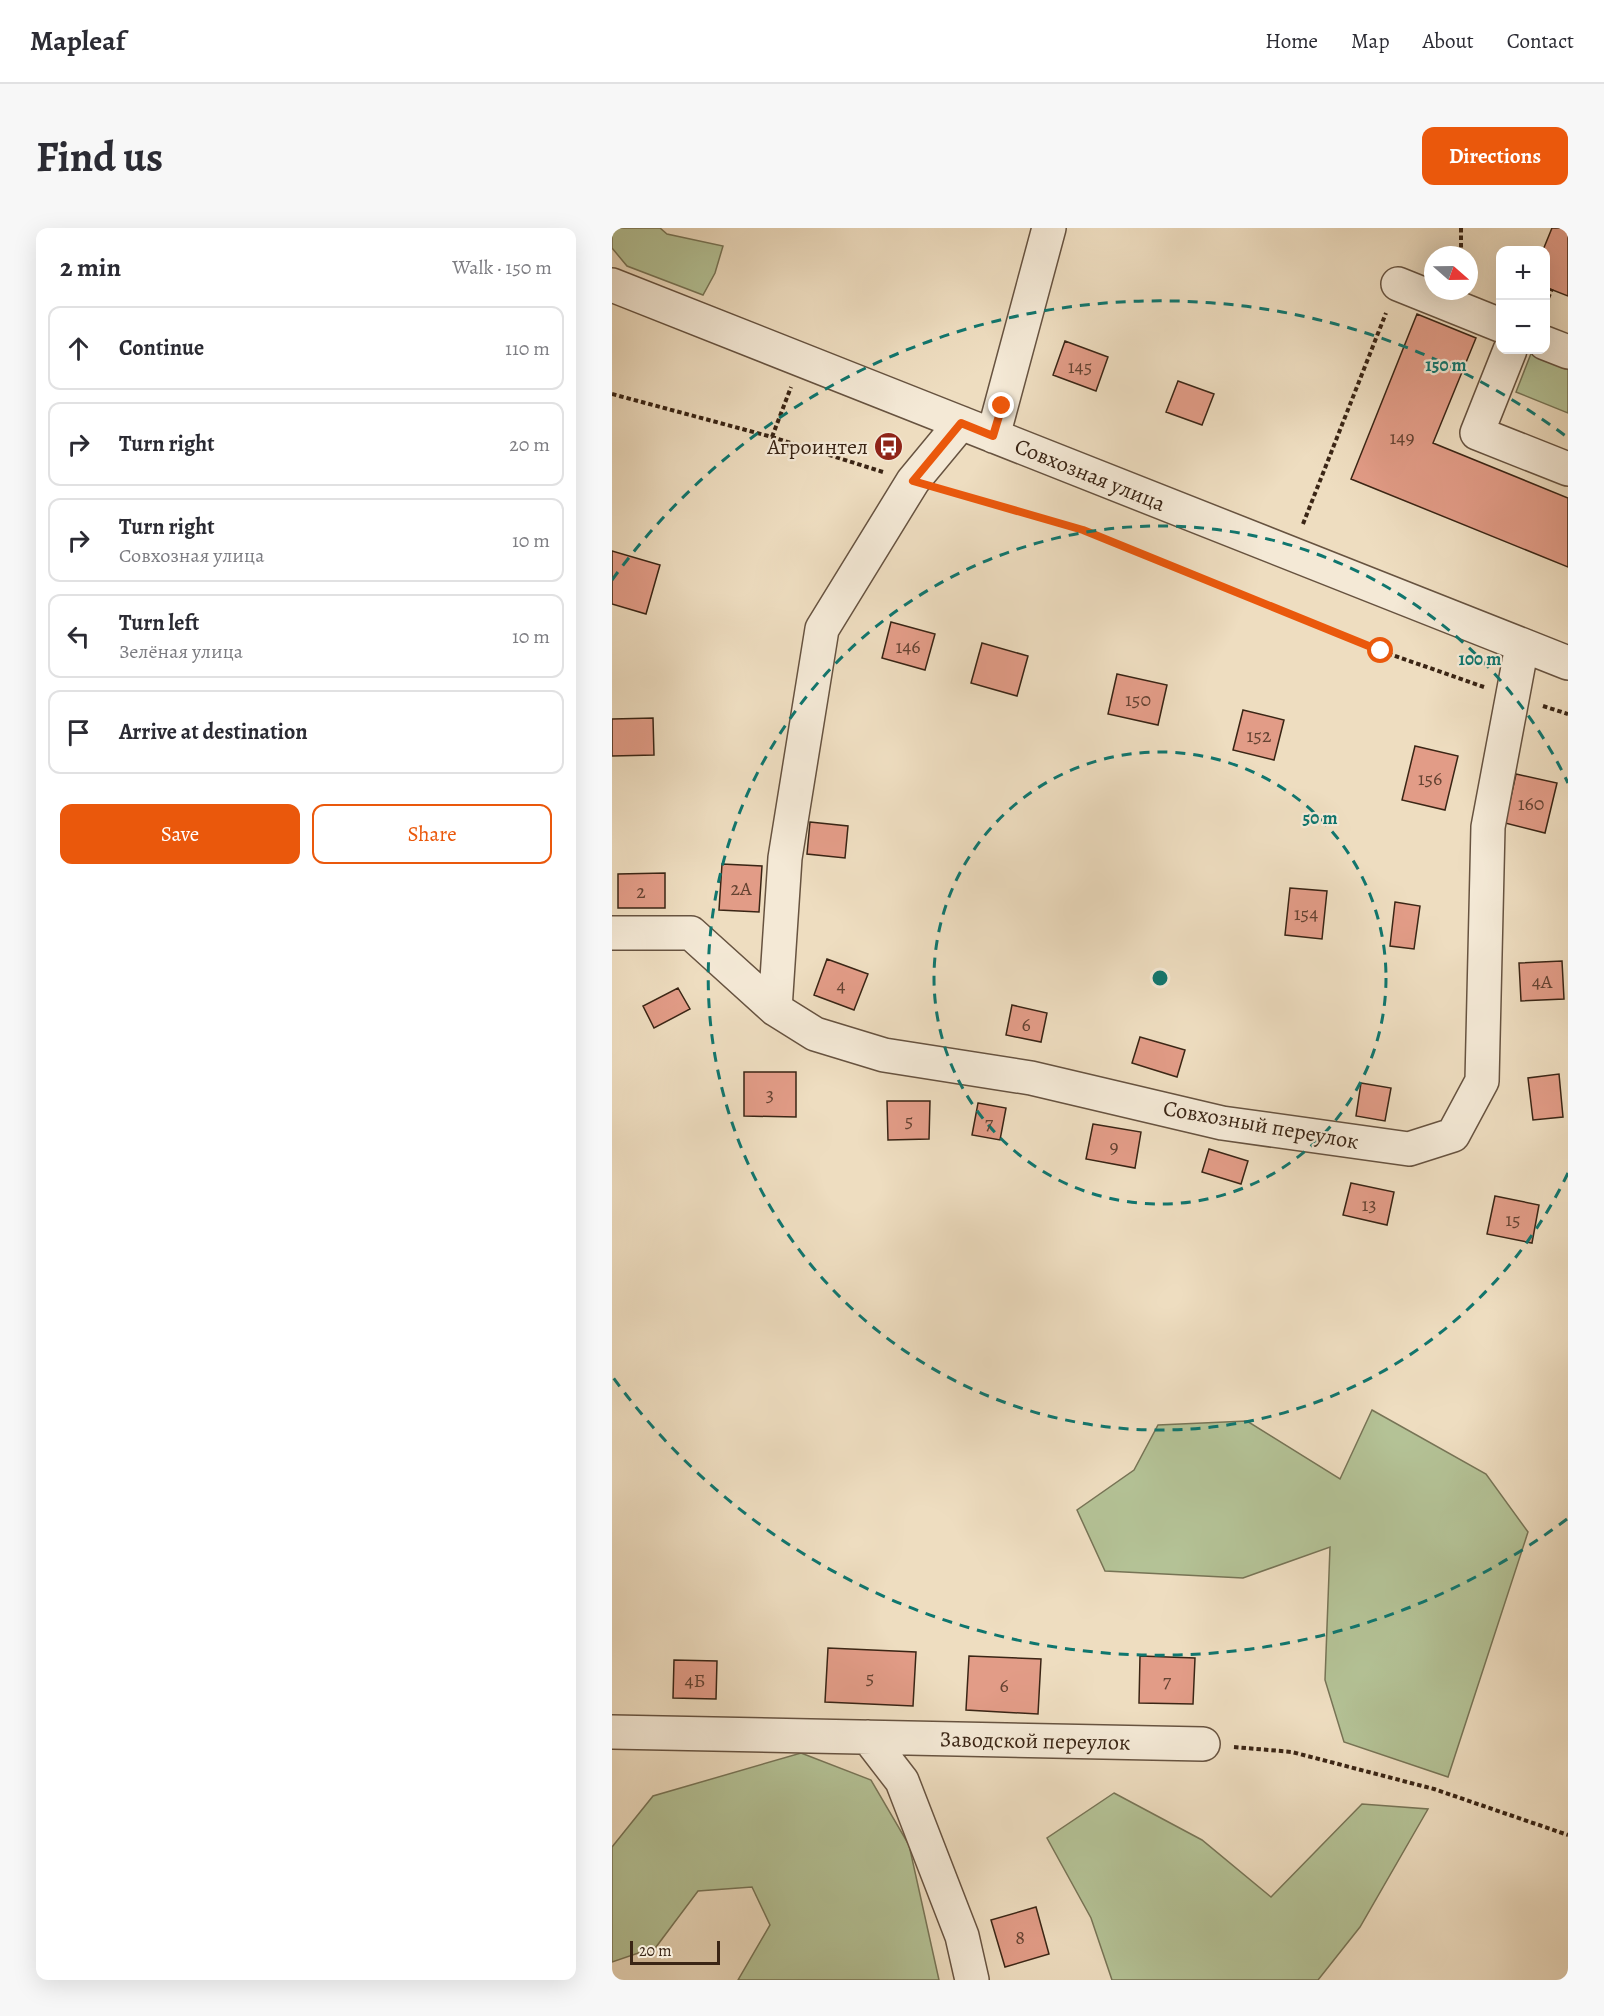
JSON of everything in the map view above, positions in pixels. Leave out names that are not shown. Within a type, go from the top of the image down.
[{"type":"street","points":[[993,436],[1049,228]]},
{"type":"street","points":[[1398,284],[1496,323]]},
{"type":"street","name":"Совхозная улица","points":[[612,285],[1568,663]]},
{"type":"street","points":[[1550,345],[1568,352]]},
{"type":"street","points":[[1508,354],[1477,433],[1568,469]]},
{"type":"street","points":[[775,1009],[785,858],[822,629],[913,481],[961,423]]},
{"type":"street","name":"Совхозный переулок","points":[[612,933],[691,933],[775,1009],[815,1034],[884,1055],[1031,1078],[1222,1123],[1409,1149],[1453,1135],[1482,1081],[1488,827],[1522,646]]},
{"type":"street","name":"Заводской переулок","points":[[612,1732],[1203,1744]]},
{"type":"street","points":[[868,1737],[902,1781],[962,1936],[972,1980]]},
{"type":"path","points":[[1461,228],[1461,246]]},
{"type":"path","points":[[1291,554],[1398,284]]},
{"type":"path","points":[[1547,300],[1552,289]]},
{"type":"path","points":[[612,394],[771,437],[1083,530],[1381,651],[1568,714]]},
{"type":"path","points":[[1203,1744],[1292,1752],[1434,1789],[1568,1835]]},
{"type":"green space","points":[[612,228],[660,228],[667,234],[723,246],[715,273],[703,295],[627,266],[612,248]]},
{"type":"green space","points":[[1531,354],[1540,354],[1568,365],[1568,413],[1516,392]]},
{"type":"green space","points":[[1372,1410],[1486,1474],[1528,1532],[1448,1777],[1344,1742],[1325,1680],[1330,1547],[1243,1578],[1105,1571],[1077,1510],[1134,1470],[1158,1425],[1247,1421],[1340,1479]]},
{"type":"green space","points":[[801,1753],[871,1780],[909,1845],[939,1980],[738,1980],[770,1925],[752,1887],[698,1891],[656,1947],[612,1962],[612,1847],[653,1796]]},
{"type":"green space","points":[[1114,1793],[1202,1840],[1271,1897],[1362,1804],[1428,1809],[1360,1927],[1318,1980],[1112,1980],[1091,1918],[1047,1838]]},
{"type":"building","points":[[1552,228],[1568,228],[1568,296],[1550,289],[1550,246],[1545,246]]},
{"type":"building","points":[[1417,314],[1476,338],[1433,443],[1568,498],[1568,567],[1351,479]]},
{"type":"building","points":[[1065,341],[1108,357],[1096,391],[1053,375]]},
{"type":"building","points":[[1178,381],[1214,394],[1202,425],[1166,412]]},
{"type":"building","points":[[612,551],[660,565],[646,614],[612,604]]},
{"type":"building","points":[[891,622],[935,634],[925,670],[882,658]]},
{"type":"building","points":[[982,643],[1028,656],[1017,696],[971,683]]},
{"type":"building","points":[[1117,674],[1167,685],[1158,725],[1108,714]]},
{"type":"building","points":[[1243,710],[1284,720],[1274,760],[1233,750]]},
{"type":"building","points":[[653,718],[654,755],[612,756],[612,719]]},
{"type":"building","points":[[1415,746],[1458,756],[1445,810],[1402,800]]},
{"type":"building","points":[[1516,774],[1557,783],[1545,833],[1505,823]]},
{"type":"building","points":[[810,822],[848,826],[845,858],[807,854]]},
{"type":"building","points":[[722,864],[762,866],[759,912],[719,910]]},
{"type":"building","points":[[665,873],[665,908],[618,908],[618,874]]},
{"type":"building","points":[[1290,888],[1327,891],[1322,939],[1285,935]]},
{"type":"building","points":[[1395,902],[1420,906],[1414,949],[1390,946]]},
{"type":"building","points":[[827,959],[868,974],[854,1010],[814,995]]},
{"type":"building","points":[[1562,961],[1564,999],[1521,1001],[1519,963]]},
{"type":"building","points":[[678,988],[690,1009],[654,1028],[643,1006]]},
{"type":"building","points":[[1012,1005],[1047,1013],[1041,1042],[1006,1035]]},
{"type":"building","points":[[1140,1037],[1185,1050],[1177,1077],[1132,1063]]},
{"type":"building","points":[[744,1072],[796,1072],[796,1117],[744,1116]]},
{"type":"building","points":[[1559,1074],[1563,1117],[1533,1120],[1528,1078]]},
{"type":"building","points":[[1361,1083],[1391,1088],[1385,1121],[1356,1116]]},
{"type":"building","points":[[887,1101],[930,1101],[929,1139],[888,1140]]},
{"type":"building","points":[[978,1103],[1006,1108],[1000,1140],[972,1135]]},
{"type":"building","points":[[1093,1124],[1141,1132],[1135,1168],[1086,1159]]},
{"type":"building","points":[[1209,1149],[1248,1161],[1241,1184],[1202,1172]]},
{"type":"building","points":[[1351,1183],[1394,1192],[1387,1225],[1343,1215]]},
{"type":"building","points":[[1495,1196],[1539,1205],[1532,1243],[1487,1234]]},
{"type":"building","points":[[828,1648],[916,1652],[913,1706],[825,1702]]},
{"type":"building","points":[[969,1656],[1041,1659],[1038,1714],[966,1710]]},
{"type":"building","points":[[1140,1656],[1195,1658],[1193,1704],[1139,1703]]},
{"type":"building","points":[[674,1660],[717,1661],[716,1699],[673,1698]]},
{"type":"building","points":[[1036,1907],[1049,1954],[1005,1967],[991,1920]]},
{"type":"place","name":"Агроинтел","points":[[889,447]]},
{"type":"route","points":[[1002,406],[993,436],[961,423],[913,481],[1083,530],[1381,651]]}]
